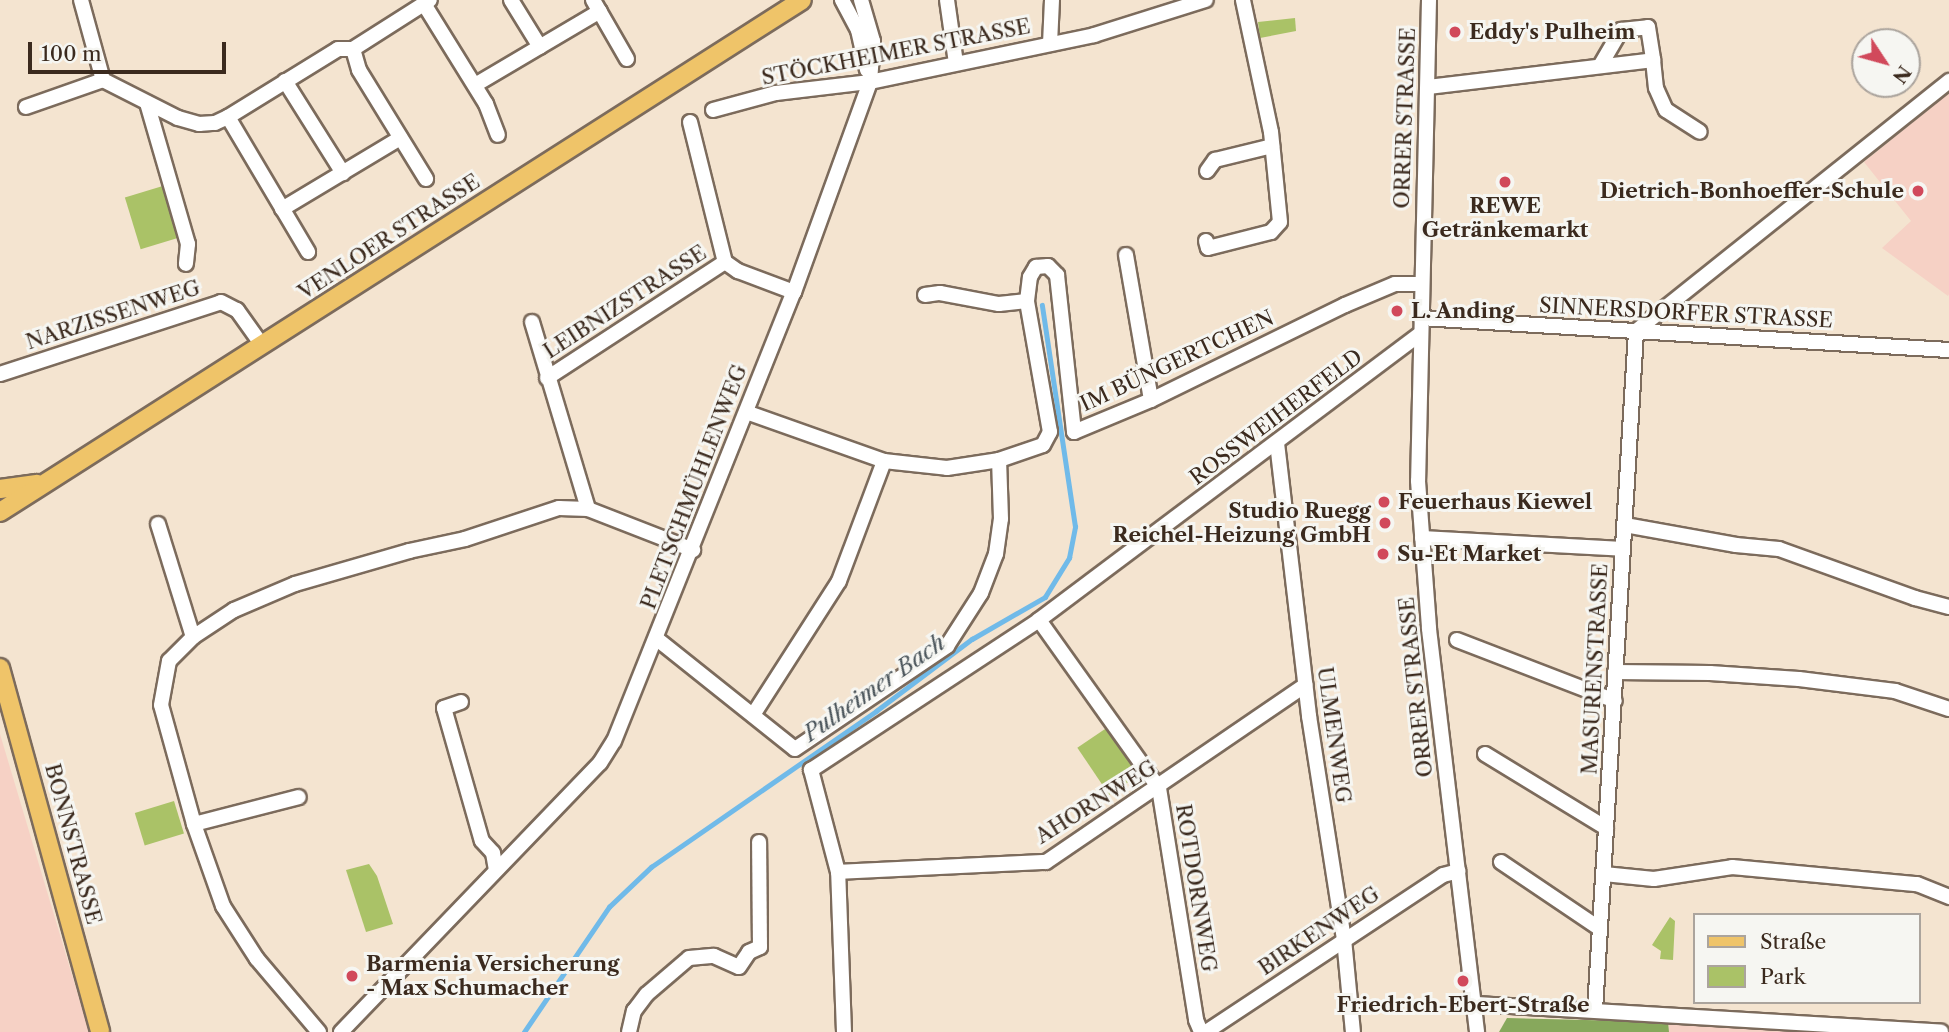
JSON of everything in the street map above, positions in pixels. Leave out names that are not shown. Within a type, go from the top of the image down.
[{"type":"main road","name":"VENLOER STRASSE","points":[[0,512],[802,0]]},
{"type":"main road","points":[[0,489],[47,482]]},
{"type":"main road","name":"BONNSTRASSE","points":[[0,668],[100,1032]]},
{"type":"street","points":[[81,0],[103,80]]},
{"type":"street","points":[[511,0],[540,47]]},
{"type":"street","points":[[842,0],[858,30],[870,82]]},
{"type":"street","name":"PLETSCHMÜHLENWEG","points":[[341,1032],[600,763],[614,741],[693,550],[794,292],[870,82],[873,41],[861,0]]},
{"type":"street","points":[[947,0],[956,63]]},
{"type":"street","points":[[1050,44],[1052,0]]},
{"type":"street","name":"STÖCKHEIMER STRASSE","points":[[713,110],[776,93],[870,82],[1094,35],[1206,0]]},
{"type":"street","points":[[1206,241],[1208,248],[1271,232],[1280,222],[1272,146],[1243,0]]},
{"type":"street","name":"ORRER STRASSE","points":[[1429,0],[1419,335],[1418,481],[1429,629],[1477,1032]]},
{"type":"street","points":[[26,107],[103,80],[147,103],[199,124],[215,123],[338,49],[353,49],[427,2],[475,85],[498,135]]},
{"type":"street","points":[[475,85],[540,47],[596,6],[627,59]]},
{"type":"street","points":[[1600,66],[1621,30],[1648,27],[1656,88],[1665,110],[1700,132]]},
{"type":"street","points":[[353,49],[359,70],[426,179]]},
{"type":"street","points":[[1428,87],[1653,60]]},
{"type":"street","points":[[285,81],[342,173]]},
{"type":"street","points":[[1636,331],[1949,81]]},
{"type":"street","points":[[147,103],[188,244],[186,264]]},
{"type":"street","points":[[228,117],[308,252]]},
{"type":"street","points":[[690,122],[725,262],[738,271],[794,292]]},
{"type":"street","points":[[282,209],[400,138]]},
{"type":"street","points":[[1207,171],[1215,160],[1272,146]]},
{"type":"street","points":[[1126,255],[1151,401]]},
{"type":"street","name":"LEIBNIZSTRASSE","points":[[547,378],[725,262]]},
{"type":"street","name":"IM BÜNGERTCHEN","points":[[746,412],[884,461],[947,468],[999,460],[1043,445],[1050,432],[1027,301],[1030,277],[1036,267],[1048,266],[1057,275],[1074,432],[1151,401],[1345,305],[1395,284],[1421,284]]},
{"type":"street","points":[[925,295],[940,293],[999,304],[1027,301]]},
{"type":"street","name":"NARZISSENWEG","points":[[0,374],[220,302],[237,310],[262,345]]},
{"type":"street","name":"SINNERSDORFER STRASSE","points":[[1421,318],[1949,350]]},
{"type":"street","name":"LEIBNIZSTRASSE","points":[[532,322],[588,509]]},
{"type":"street","name":"MASURENSTRASSE","points":[[1595,1010],[1636,331]]},
{"type":"street","name":"ROSSWEIHERFELD","points":[[838,872],[811,771],[1039,620],[1419,335]]},
{"type":"street","name":"ULMENWEG","points":[[1277,443],[1305,685],[1344,939],[1353,1032]]},
{"type":"street","points":[[657,639],[795,749],[947,646],[954,637],[981,593],[996,554],[1001,519],[999,460]]},
{"type":"street","points":[[753,715],[839,581],[884,461]]},
{"type":"street","points":[[319,1032],[264,968],[223,906],[194,824],[161,705],[169,661],[192,637],[234,610],[296,584],[409,551],[466,538],[559,508],[588,509],[693,550]]},
{"type":"street","points":[[158,524],[192,637]]},
{"type":"street","points":[[1625,525],[1735,545],[1779,549],[1915,598],[1949,607]]},
{"type":"street","points":[[1422,538],[1623,549]]},
{"type":"street","name":"ROTDORNWEG","points":[[1039,620],[1159,788],[1196,1020],[1201,1032]]},
{"type":"street","points":[[1457,640],[1615,701]]},
{"type":"street","points":[[1615,673],[1710,673],[1799,678],[1895,691],[1949,709]]},
{"type":"street","name":"AHORNWEG","points":[[838,872],[1046,862],[1159,788],[1305,685]]},
{"type":"street","points":[[461,702],[444,708],[482,841],[493,853],[496,870]]},
{"type":"street","points":[[1485,754],[1606,828]]},
{"type":"street","points":[[194,824],[299,796]]},
{"type":"street","points":[[629,1032],[634,1011],[647,994],[689,958],[714,956],[739,967],[749,952],[760,947],[759,842]]},
{"type":"street","points":[[1501,862],[1599,928]]},
{"type":"street","points":[[1604,874],[1654,879],[1681,877],[1732,867],[1917,884],[1949,897]]},
{"type":"street","name":"BIRKENWEG","points":[[1206,1032],[1443,875],[1459,871]]},
{"type":"street","points":[[838,872],[844,1032]]},
{"type":"street","points":[[1475,1004],[1941,1032]]},
{"type":"shaded area","name":"Dietrich-Bonhoeffer-Schule","points":[[1949,93],[1948,296],[1882,248],[1911,221],[1864,162]]},
{"type":"shaded area","points":[[0,734],[89,1032],[0,1032]]},
{"type":"shaded area","points":[[1668,1022],[1822,1032],[1669,1032]]},
{"type":"green space","points":[[1295,18],[1296,31],[1260,38],[1258,22]]},
{"type":"green space","points":[[166,185],[182,237],[141,249],[125,198]]},
{"type":"green space","points":[[1108,727],[1140,774],[1109,795],[1077,748]]},
{"type":"green space","points":[[174,801],[184,834],[145,846],[135,813]]},
{"type":"green space","points":[[369,864],[377,876],[393,924],[366,932],[346,870]]},
{"type":"green space","points":[[1670,917],[1675,921],[1673,960],[1660,959],[1661,951],[1652,945]]},
{"type":"green space","points":[[1507,1018],[1668,1022],[1669,1032],[1499,1032]]},
{"type":"waterway","name":"Pulheimer Bach","points":[[524,1032],[609,907],[651,867],[876,711],[972,639],[1045,597],[1069,558],[1075,527],[1042,305]]},
{"type":"place","name":"Eddy's Pulheim","points":[[1455,32]]},
{"type":"place","name":"REWE Getränkemarkt","points":[[1505,182]]},
{"type":"place","name":"Dietrich-Bonhoeffer-Schule","points":[[1918,191]]},
{"type":"place","name":"L. Anding","points":[[1397,311]]},
{"type":"place","name":"Feuerhaus Kiewel","points":[[1384,502]]},
{"type":"place","name":"Studio Ruegg Reichel-Heizung GmbH","points":[[1385,523]]},
{"type":"place","name":"Su-Et Market","points":[[1383,554]]},
{"type":"place","name":"Barmenia Versicherung - Max Schumacher","points":[[352,976]]},
{"type":"place","name":"Friedrich-Ebert-Straße","points":[[1463,981]]}]
